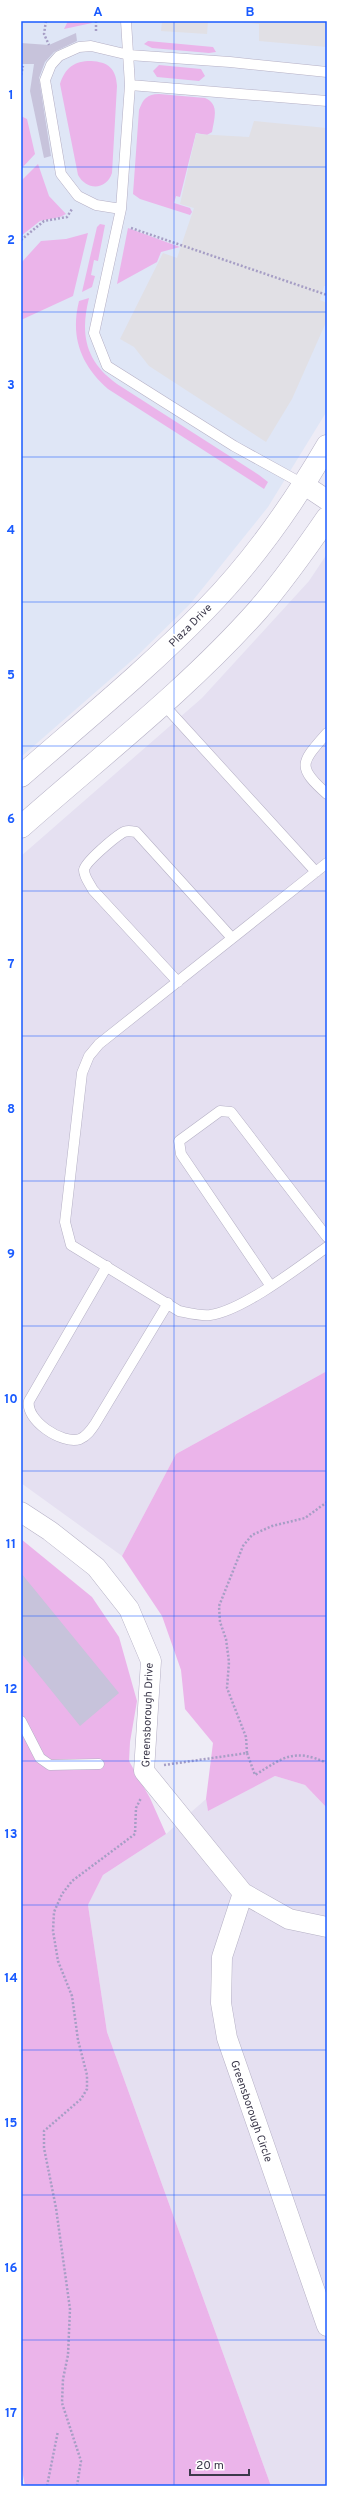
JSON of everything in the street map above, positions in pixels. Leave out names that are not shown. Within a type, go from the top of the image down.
[{"type":"street","name":"Plaza Drive","points":[[21,776],[142,671],[207,608],[253,555],[303,484],[327,446]]},
{"type":"street","points":[[303,484],[327,500]]},
{"type":"street","points":[[21,827],[163,704],[259,609],[327,518]]},
{"type":"street","name":"Greensborough Drive","points":[[21,1512],[50,1531],[96,1567],[129,1609],[151,1661],[144,1771],[243,1893],[289,1919],[327,1927]]},
{"type":"street","name":"Greensborough Circle","points":[[243,1893],[222,1957],[221,2004],[227,2038],[327,2326]]},
{"type":"lane","points":[[126,21],[130,85],[121,209],[94,333],[107,366],[234,446],[303,484]]},
{"type":"lane","points":[[121,209],[96,205],[79,197],[61,174],[46,98],[45,80],[51,65],[59,56],[79,47],[90,46],[129,55],[230,62],[327,72]]},
{"type":"lane","points":[[130,85],[327,101]]},
{"type":"lane","points":[[163,704],[316,872]]},
{"type":"lane","points":[[327,733],[307,756],[305,766],[310,779],[327,794]]},
{"type":"lane","points":[[178,982],[93,890],[86,878],[84,870],[87,862],[122,833],[130,830],[136,832],[232,938]]},
{"type":"lane","points":[[327,863],[99,1044],[89,1056],[82,1072],[65,1222],[71,1245],[179,1310],[209,1315],[225,1312],[270,1285],[327,1247]]},
{"type":"lane","points":[[270,1285],[182,1154],[179,1141],[220,1111],[231,1112],[327,1237]]},
{"type":"lane","points":[[107,1266],[29,1401],[28,1408],[34,1420],[65,1440],[80,1438],[89,1433],[96,1424],[168,1303]]},
{"type":"lane","points":[[21,1720],[40,1758],[50,1765],[99,1764]]},
{"type":"path","points":[[46,21],[44,38],[59,56]]},
{"type":"path","points":[[21,69],[23,66],[21,75]]},
{"type":"path","points":[[21,240],[44,221],[67,217],[79,197]]},
{"type":"path","points":[[118,224],[327,295]]},
{"type":"path","points":[[327,1502],[305,1518],[272,1526],[252,1535],[243,1546],[220,1606],[220,1622],[226,1639],[229,1662],[227,1688],[246,1737],[247,1753],[255,1775],[286,1756],[309,1755],[327,1763]]},
{"type":"path","points":[[77,2486],[81,2461],[62,2403],[63,2379],[68,2355],[70,2310],[56,2208],[44,2148],[44,2131],[81,2099],[87,2089],[87,2075],[78,2040],[72,1996],[58,1961],[53,1931],[54,1912],[62,1894],[72,1881],[136,1834],[136,1808],[144,1792],[144,1771],[170,1763],[247,1753]]},
{"type":"path","points":[[47,2486],[58,2431]]},
{"type":"shaded area","points":[[21,21],[327,21],[327,411],[268,507],[190,604],[137,656],[21,757]]},
{"type":"shaded area","points":[[68,21],[91,21],[92,23],[64,29]]},
{"type":"shaded area","points":[[162,21],[208,21],[207,34],[161,31]]},
{"type":"shaded area","points":[[231,21],[327,21],[327,47],[259,41],[259,24]]},
{"type":"shaded area","points":[[148,41],[213,47],[216,52],[209,53],[152,48],[144,44]]},
{"type":"shaded area","points":[[91,61],[102,63],[110,67],[115,75],[117,86],[112,173],[105,183],[96,186],[86,184],[78,175],[60,84],[62,78],[71,66],[80,62]]},
{"type":"shaded area","points":[[159,65],[201,69],[205,76],[199,81],[157,77],[153,71]]},
{"type":"shaded area","points":[[159,94],[205,98],[213,104],[215,117],[212,132],[207,135],[196,133],[180,197],[176,196],[174,203],[190,208],[192,212],[190,215],[140,199],[133,194],[139,110],[142,103],[148,96]]},
{"type":"shaded area","points":[[21,116],[27,119],[35,154],[21,169]]},
{"type":"shaded area","points":[[254,121],[327,128],[327,286],[324,286],[320,300],[327,303],[327,320],[292,399],[266,442],[149,366],[134,347],[120,339],[163,253],[177,258],[194,208],[180,204],[196,134],[249,137]]},
{"type":"shaded area","points":[[38,164],[49,196],[66,214],[60,217],[40,221],[21,236],[21,181]]},
{"type":"shaded area","points":[[100,224],[105,225],[98,261],[94,260],[91,275],[95,276],[92,287],[82,292],[97,227]]},
{"type":"shaded area","points":[[128,228],[180,247],[161,252],[157,262],[117,284]]},
{"type":"shaded area","points":[[88,233],[73,296],[21,320],[21,263],[41,241],[66,239]]},
{"type":"shaded area","points":[[89,298],[86,311],[85,335],[92,356],[106,375],[117,384],[259,475],[268,482],[264,489],[108,389],[99,380],[85,360],[80,350],[77,338],[76,327],[79,301]]},
{"type":"shaded area","points":[[327,554],[327,1371],[176,1454],[122,1556],[21,1483],[21,856],[202,698],[309,581]]},
{"type":"shaded area","points":[[327,1371],[327,1808],[305,1785],[275,1776],[208,1811],[206,1799],[213,1743],[185,1709],[181,1670],[162,1616],[122,1556],[176,1454]]},
{"type":"shaded area","points":[[21,1539],[92,1597],[119,1637],[137,1701],[130,1742],[129,1761],[150,1798],[166,1834],[103,1875],[88,1905],[107,2032],[271,2486],[25,2486],[21,2464]]},
{"type":"shaded area","points":[[275,1776],[305,1785],[327,1808],[327,2486],[271,2486],[107,2032],[88,1905],[103,1875],[166,1834],[206,1799],[208,1810]]},
{"type":"building","points":[[76,33],[77,41],[54,52],[45,62],[39,78],[51,156],[44,158],[30,91],[34,64],[21,64],[21,43],[49,45]]},
{"type":"building","points":[[21,1573],[119,1693],[80,1726],[21,1653]]}]
